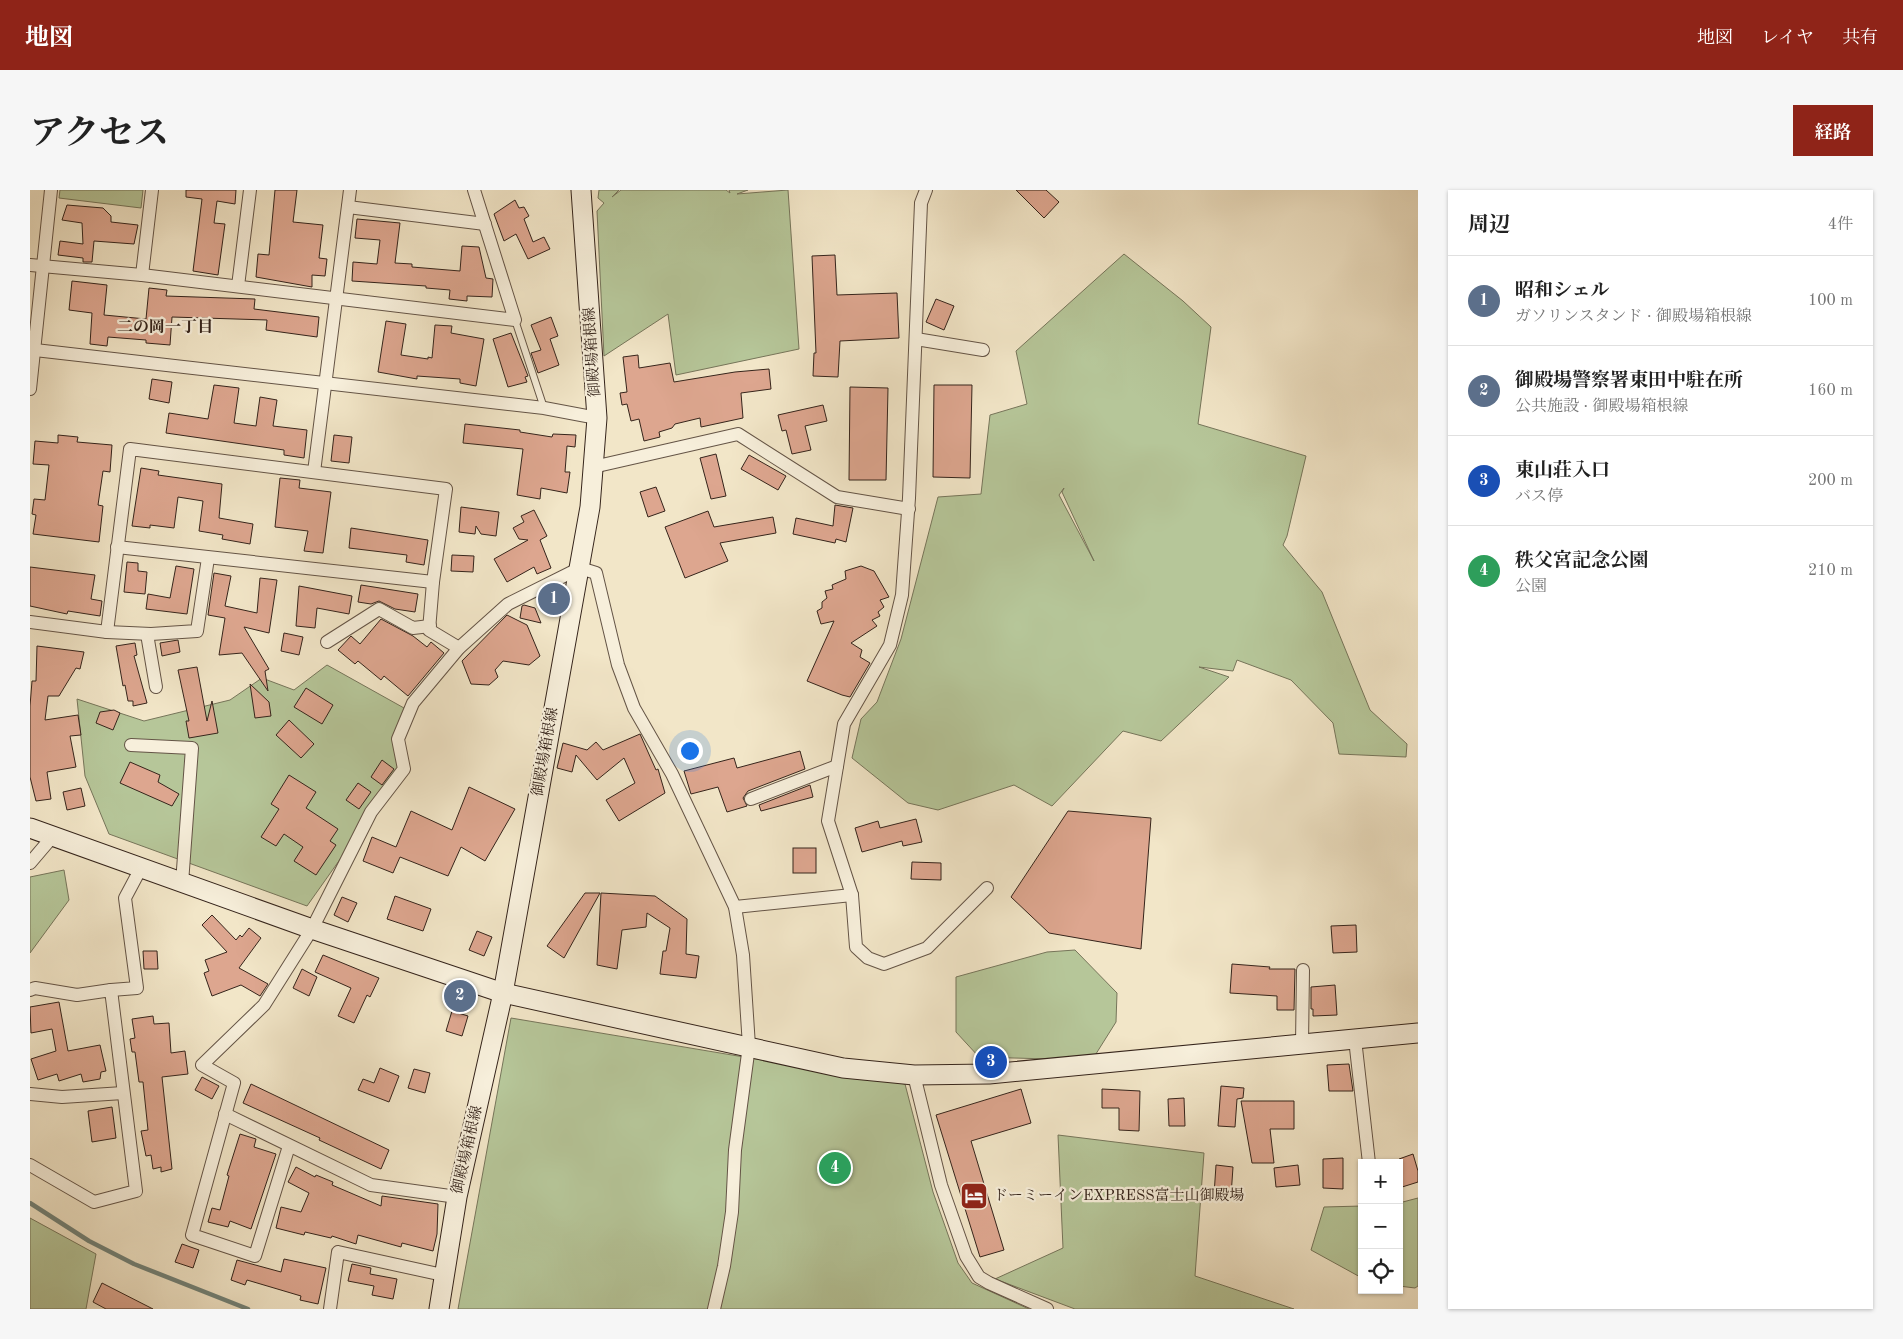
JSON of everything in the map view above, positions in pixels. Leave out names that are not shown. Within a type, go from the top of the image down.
[{"type":"street","points":[[30,389],[35,350],[36,266],[52,190]]},
{"type":"street","points":[[142,275],[152,190]]},
{"type":"street","points":[[238,286],[250,190]]},
{"type":"street","points":[[314,472],[350,190]]},
{"type":"street","points":[[36,266],[142,275],[515,320],[474,190]]},
{"type":"street","name":"御殿場箱根線","points":[[439,1309],[457,1198],[503,994],[590,508],[597,418],[595,368],[581,190]]},
{"type":"street","points":[[926,190],[921,203],[909,509],[902,594],[890,645],[844,724],[828,822],[852,895],[856,947],[868,958],[884,964],[927,948],[987,888]]},
{"type":"street","points":[[348,207],[485,224]]},
{"type":"street","points":[[916,339],[983,350]]},
{"type":"street","points":[[35,350],[544,408],[597,418]]},
{"type":"street","points":[[593,467],[738,434],[837,497],[909,509]]},
{"type":"street","points":[[107,632],[130,449],[446,489],[433,582],[429,630],[459,648]]},
{"type":"street","points":[[117,547],[433,582]]},
{"type":"street","points":[[30,622],[107,632],[147,634],[197,631],[208,558]]},
{"type":"street","points":[[289,1146],[255,1256],[192,1235],[234,1083],[202,1065],[264,1005],[312,929],[371,812],[404,769],[398,739],[413,703],[459,648],[508,604],[580,568],[596,573],[618,664],[634,708],[672,774],[735,907],[743,955],[750,1046],[735,1150],[732,1212],[724,1266],[714,1309]]},
{"type":"street","points":[[327,642],[379,608],[414,628],[430,626]]},
{"type":"street","points":[[147,634],[156,687]]},
{"type":"street","points":[[131,745],[192,748],[182,883]]},
{"type":"street","points":[[751,799],[837,766]]},
{"type":"street","points":[[30,828],[312,929],[503,994],[750,1046],[843,1068],[914,1075],[989,1074],[1418,1033]]},
{"type":"street","points":[[30,864],[53,836]]},
{"type":"street","points":[[30,990],[35,988],[77,995],[137,988],[125,898],[140,868]]},
{"type":"street","points":[[735,907],[852,895]]},
{"type":"street","points":[[1302,1044],[1303,970]]},
{"type":"street","points":[[30,1165],[94,1202],[136,1191],[111,990]]},
{"type":"street","points":[[1355,1039],[1369,1159]]},
{"type":"street","points":[[914,1075],[940,1186],[966,1256],[979,1277],[989,1284],[1047,1309]]},
{"type":"street","points":[[30,1094],[62,1098],[123,1093]]},
{"type":"street","points":[[225,1114],[370,1185],[457,1198]]},
{"type":"street","points":[[330,1309],[338,1252],[443,1275]]},
{"type":"lane","points":[[515,320],[544,408]]},
{"type":"green space","points":[[60,190],[143,190],[141,208],[59,198]]},
{"type":"green space","points":[[599,190],[619,190],[612,197],[621,190],[726,190],[730,193],[729,190],[748,190],[737,194],[788,190],[799,349],[676,375],[668,314],[604,356],[597,211],[604,203],[598,198]]},
{"type":"green space","points":[[1124,254],[1183,301],[1211,327],[1198,424],[1306,456],[1287,536],[1283,545],[1322,592],[1370,710],[1407,744],[1406,757],[1339,754],[1333,723],[1291,680],[1237,660],[1233,671],[1199,667],[1229,677],[1161,741],[1123,731],[1052,806],[1014,785],[938,810],[908,803],[852,758],[861,719],[877,702],[901,639],[938,497],[981,494],[990,415],[1027,404],[1016,351]],"holes":[[[1064,488],[1062,492],[1094,561],[1059,495]]]},
{"type":"green space","points":[[327,665],[404,708],[404,769],[307,906],[109,834],[85,776],[77,699],[144,721],[230,700],[262,678],[294,690]]},
{"type":"green space","points":[[64,870],[69,900],[30,953],[30,877]]},
{"type":"green space","points":[[1075,950],[1117,993],[1116,1022],[1094,1057],[1049,1059],[979,1057],[956,1032],[956,977],[1047,952]]},
{"type":"green space","points":[[511,1018],[905,1084],[933,1192],[958,1263],[972,1283],[1029,1309],[458,1309]]},
{"type":"green space","points":[[1058,1135],[1204,1153],[1195,1276],[1294,1309],[1075,1309],[995,1279],[1063,1248]]},
{"type":"green space","points":[[1418,1198],[1418,1286],[1415,1288],[1403,1286],[1403,1202]]},
{"type":"green space","points":[[1358,1206],[1358,1276],[1311,1250],[1324,1207]]},
{"type":"green space","points":[[30,1218],[96,1254],[86,1309],[30,1309]]},
{"type":"building","points":[[186,190],[236,190],[235,204],[217,201],[214,223],[225,224],[218,275],[193,271],[202,199],[186,197]]},
{"type":"building","points":[[275,190],[297,190],[293,222],[323,225],[319,258],[327,259],[325,276],[312,275],[312,287],[256,277],[258,254],[269,255]]},
{"type":"building","points":[[1016,190],[1046,190],[1059,202],[1044,218]]},
{"type":"building","points":[[515,200],[519,208],[524,207],[529,216],[524,219],[533,242],[544,237],[550,249],[528,259],[516,234],[504,241],[494,214]]},
{"type":"building","points":[[67,205],[103,208],[111,216],[111,222],[138,225],[134,244],[94,241],[92,262],[83,262],[83,258],[58,255],[60,241],[83,244],[82,223],[62,220]]},
{"type":"building","points":[[357,219],[400,223],[395,263],[412,264],[412,267],[460,271],[462,246],[479,247],[486,278],[493,279],[492,297],[467,296],[467,301],[449,299],[450,290],[426,288],[426,286],[352,281],[353,262],[377,264],[380,240],[355,238]]},
{"type":"building","points":[[835,255],[837,295],[897,293],[899,338],[840,341],[838,377],[813,376],[814,353],[816,353],[812,256]]},
{"type":"building","points":[[72,281],[107,285],[104,315],[146,319],[149,288],[167,290],[166,296],[255,299],[254,309],[319,317],[317,337],[266,330],[267,320],[172,317],[170,345],[146,343],[146,340],[108,337],[107,346],[90,344],[92,313],[69,310]]},
{"type":"building","points":[[936,299],[954,306],[944,330],[926,322]]},
{"type":"building","points":[[551,317],[558,336],[550,339],[559,365],[538,373],[531,353],[541,350],[531,325]]},
{"type":"building","points":[[386,321],[406,324],[401,355],[432,358],[435,325],[452,326],[451,333],[484,339],[476,386],[460,383],[460,379],[417,376],[417,379],[378,372]]},
{"type":"building","points":[[511,333],[528,376],[525,377],[527,382],[508,387],[493,339]]},
{"type":"building","points":[[638,355],[639,368],[670,363],[674,382],[735,372],[769,369],[771,389],[741,393],[743,418],[701,427],[700,418],[675,424],[672,428],[659,432],[660,437],[644,441],[639,419],[631,421],[627,404],[622,405],[620,393],[627,392],[623,357]]},
{"type":"building","points":[[152,379],[172,382],[169,403],[149,399]]},
{"type":"building","points":[[214,385],[239,388],[234,423],[256,426],[260,397],[277,400],[273,426],[307,430],[304,458],[284,455],[284,450],[166,433],[169,413],[208,419]]},
{"type":"building","points":[[934,385],[972,385],[970,478],[933,477]]},
{"type":"building","points":[[850,387],[888,388],[886,480],[849,480]]},
{"type":"building","points":[[823,405],[827,421],[805,426],[811,450],[792,454],[786,430],[782,431],[778,415]]},
{"type":"building","points":[[465,424],[520,430],[520,432],[552,437],[553,434],[576,435],[575,447],[567,446],[565,472],[570,472],[567,493],[541,488],[540,499],[517,495],[523,449],[463,443]]},
{"type":"building","points":[[58,435],[78,437],[77,442],[112,445],[110,472],[103,471],[98,505],[103,506],[99,542],[33,534],[36,515],[32,514],[34,499],[45,500],[49,465],[33,464],[35,441],[58,443]]},
{"type":"building","points":[[334,435],[352,437],[349,463],[331,461]]},
{"type":"building","points":[[716,454],[726,496],[711,499],[700,458]]},
{"type":"building","points":[[749,455],[786,476],[778,490],[741,469]]},
{"type":"building","points":[[141,468],[159,471],[158,475],[222,484],[219,518],[253,524],[250,544],[222,539],[223,535],[199,531],[203,501],[178,497],[174,528],[150,525],[150,528],[132,526]]},
{"type":"building","points":[[280,478],[300,480],[299,488],[331,492],[323,553],[304,551],[308,531],[275,527]]},
{"type":"building","points":[[656,487],[665,511],[648,517],[640,492]]},
{"type":"building","points":[[835,505],[853,508],[846,542],[836,539],[835,543],[793,534],[796,518],[833,526]]},
{"type":"building","points":[[461,507],[499,512],[496,536],[481,534],[476,526],[475,534],[459,532]]},
{"type":"building","points":[[534,510],[547,536],[540,540],[551,568],[537,574],[534,567],[507,582],[494,559],[528,540],[519,539],[513,528],[524,522],[521,516]]},
{"type":"building","points":[[708,511],[714,527],[773,517],[776,533],[720,543],[728,561],[685,578],[665,527]]},
{"type":"building","points":[[351,528],[428,540],[424,565],[406,562],[407,555],[349,548]]},
{"type":"building","points":[[452,555],[474,556],[473,572],[451,571]]},
{"type":"building","points":[[127,562],[138,563],[138,571],[147,572],[145,594],[124,592]]},
{"type":"building","points":[[176,566],[194,569],[187,614],[146,609],[148,594],[170,598]]},
{"type":"building","points":[[861,566],[874,571],[889,597],[880,600],[884,607],[878,612],[880,616],[872,620],[877,626],[851,643],[862,650],[860,657],[870,663],[850,697],[807,681],[834,621],[821,624],[817,611],[822,608],[822,602],[827,598],[825,591],[833,589],[832,585],[846,579],[845,571]]},
{"type":"building","points":[[30,567],[95,575],[91,599],[102,601],[100,616],[68,611],[67,614],[30,606]]},
{"type":"building","points":[[214,573],[231,576],[225,606],[257,613],[260,578],[277,580],[269,633],[244,627],[269,669],[265,671],[268,691],[242,653],[219,655],[225,618],[208,615]]},
{"type":"building","points":[[361,585],[418,594],[415,612],[395,609],[379,601],[371,604],[358,602]]},
{"type":"building","points":[[299,586],[352,596],[349,614],[317,608],[315,628],[296,626]]},
{"type":"building","points":[[550,592],[561,594],[559,605],[547,602]]},
{"type":"building","points":[[522,606],[535,608],[541,623],[520,618]]},
{"type":"building","points":[[507,615],[527,625],[540,656],[529,665],[503,661],[495,670],[498,677],[489,685],[471,684],[462,661]]},
{"type":"building","points":[[381,619],[413,636],[427,647],[431,642],[444,653],[408,696],[384,676],[381,680],[358,661],[355,664],[338,650],[351,636],[360,644]]},
{"type":"building","points":[[284,633],[303,637],[299,655],[281,651]]},
{"type":"building","points":[[178,640],[180,652],[162,656],[160,643]]},
{"type":"building","points":[[135,643],[137,655],[134,656],[147,703],[133,706],[133,701],[128,701],[125,685],[123,686],[116,646]]},
{"type":"building","points":[[37,646],[84,652],[80,669],[76,668],[59,696],[48,696],[45,720],[78,715],[81,735],[70,736],[76,767],[47,772],[51,799],[36,801],[30,777],[30,706],[32,681],[36,681]]},
{"type":"building","points":[[197,667],[207,721],[212,701],[218,733],[189,738],[186,721],[189,721],[178,670]]},
{"type":"building","points":[[250,684],[269,702],[271,716],[255,718]]},
{"type":"building","points":[[306,688],[333,705],[322,724],[294,707]]},
{"type":"building","points":[[114,710],[120,713],[113,730],[96,723],[100,712]]},
{"type":"building","points":[[289,720],[314,744],[301,758],[276,735]]},
{"type":"building","points":[[640,734],[656,770],[658,769],[665,793],[619,821],[606,800],[635,783],[624,758],[597,780],[576,755],[572,772],[557,768],[563,743],[587,750],[596,742],[603,750]]},
{"type":"building","points":[[800,751],[805,769],[748,791],[743,798],[747,806],[727,812],[718,787],[691,794],[684,771],[734,758],[737,768]]},
{"type":"building","points":[[382,760],[394,769],[382,785],[371,777]]},
{"type":"building","points":[[130,762],[160,775],[158,782],[179,794],[172,806],[120,783]]},
{"type":"building","points":[[289,775],[316,792],[306,808],[338,829],[330,841],[336,845],[316,875],[294,861],[303,847],[284,834],[276,846],[261,837],[279,809],[271,804]]},
{"type":"building","points":[[358,783],[371,792],[359,809],[346,800]]},
{"type":"building","points":[[810,785],[813,797],[761,811],[759,805]]},
{"type":"building","points":[[469,787],[515,809],[485,861],[461,847],[448,876],[400,857],[393,873],[363,861],[372,837],[396,847],[411,811],[452,830]]},
{"type":"building","points":[[81,788],[85,806],[67,810],[63,792]]},
{"type":"building","points":[[1068,811],[1151,818],[1141,949],[1049,933],[1011,897]]},
{"type":"building","points":[[916,819],[922,842],[903,846],[902,841],[862,852],[855,828],[878,821],[880,828]]},
{"type":"building","points":[[793,848],[816,848],[816,873],[793,873]]},
{"type":"building","points":[[912,862],[941,863],[941,880],[911,879]]},
{"type":"building","points":[[585,893],[600,893],[564,958],[547,946]]},
{"type":"building","points":[[601,893],[655,896],[687,919],[686,954],[699,956],[696,978],[660,974],[663,951],[666,951],[670,928],[647,913],[646,927],[622,930],[617,969],[597,965]]},
{"type":"building","points":[[395,896],[431,909],[423,931],[387,919]]},
{"type":"building","points":[[342,897],[357,903],[348,922],[334,915]]},
{"type":"building","points":[[212,915],[236,940],[240,935],[242,937],[249,928],[261,938],[239,968],[268,984],[260,996],[241,985],[212,996],[204,973],[209,971],[205,960],[227,952],[202,925]]},
{"type":"building","points":[[1356,925],[1357,952],[1333,953],[1331,926]]},
{"type":"building","points":[[477,931],[492,937],[484,956],[469,950]]},
{"type":"building","points":[[143,951],[157,951],[158,969],[144,969]]},
{"type":"building","points":[[323,955],[379,978],[370,997],[367,995],[354,1023],[338,1016],[351,988],[315,972]]},
{"type":"building","points":[[1232,964],[1270,967],[1269,969],[1295,969],[1294,1010],[1277,1010],[1277,996],[1230,993]]},
{"type":"building","points":[[302,969],[317,977],[309,996],[293,988]]},
{"type":"building","points":[[1335,985],[1337,1015],[1313,1016],[1313,1009],[1311,1009],[1311,987]]},
{"type":"building","points":[[59,1002],[68,1051],[100,1045],[106,1071],[101,1072],[100,1079],[83,1082],[81,1074],[59,1081],[57,1074],[38,1080],[31,1059],[56,1051],[52,1029],[31,1033],[30,1007]]},
{"type":"building","points":[[452,1011],[468,1016],[462,1036],[446,1031]]},
{"type":"building","points":[[153,1016],[154,1024],[169,1023],[171,1053],[185,1051],[188,1074],[162,1077],[172,1169],[161,1172],[161,1167],[153,1169],[151,1155],[146,1156],[141,1131],[148,1130],[143,1082],[139,1082],[135,1052],[132,1052],[130,1039],[135,1038],[132,1019]]},
{"type":"building","points":[[1349,1064],[1353,1091],[1329,1091],[1327,1065]]},
{"type":"building","points":[[380,1068],[399,1076],[389,1102],[358,1090],[363,1079],[374,1083]]},
{"type":"building","points":[[414,1069],[430,1073],[425,1093],[408,1088]]},
{"type":"building","points":[[202,1077],[219,1086],[212,1099],[195,1090]]},
{"type":"building","points":[[251,1084],[389,1150],[381,1169],[319,1140],[320,1138],[243,1103]]},
{"type":"building","points":[[1221,1086],[1244,1088],[1243,1098],[1237,1099],[1235,1127],[1218,1126]]},
{"type":"building","name":"ドーミーインEXPRESS富士山御殿場","points":[[1021,1089],[1031,1123],[971,1141],[1004,1250],[980,1257],[936,1115]]},
{"type":"building","points":[[1102,1089],[1140,1091],[1139,1131],[1119,1130],[1119,1108],[1102,1108]]},
{"type":"building","points":[[1184,1098],[1185,1126],[1169,1126],[1168,1099]]},
{"type":"building","points":[[1241,1101],[1294,1101],[1294,1129],[1270,1129],[1274,1163],[1252,1163]]},
{"type":"building","points":[[112,1107],[116,1138],[92,1142],[88,1111]]},
{"type":"building","points":[[240,1134],[256,1139],[254,1147],[276,1154],[251,1229],[230,1221],[228,1227],[208,1222],[212,1208],[220,1210],[229,1176],[227,1175]]},
{"type":"building","points":[[1413,1154],[1418,1171],[1418,1182],[1403,1187],[1403,1159],[1399,1159]]},
{"type":"building","points":[[1343,1158],[1343,1189],[1323,1188],[1323,1159]]},
{"type":"building","points":[[1216,1165],[1233,1167],[1231,1196],[1214,1195]]},
{"type":"building","points":[[1298,1165],[1300,1185],[1276,1187],[1274,1168]]},
{"type":"building","points":[[296,1167],[315,1177],[316,1175],[333,1182],[332,1185],[381,1206],[382,1196],[438,1204],[437,1234],[433,1251],[402,1243],[401,1247],[358,1235],[356,1244],[332,1236],[331,1238],[305,1232],[304,1235],[276,1228],[281,1207],[301,1212],[309,1193],[288,1182]]},
{"type":"building","points":[[182,1244],[199,1250],[193,1268],[175,1262]]},
{"type":"building","points":[[284,1259],[326,1268],[318,1304],[300,1300],[301,1296],[247,1280],[245,1285],[231,1280],[237,1260],[281,1272]]},
{"type":"building","points":[[352,1264],[371,1268],[370,1274],[397,1279],[393,1299],[372,1295],[374,1286],[348,1281]]},
{"type":"building","points":[[102,1283],[153,1309],[106,1309],[93,1302]]},
{"type":"waterway","points":[[30,1203],[89,1241],[134,1264],[248,1309]]},
{"type":"place","name":"昭和シェル","points":[[554,599]]},
{"type":"place","name":"御殿場警察署東田中駐在所","points":[[460,996]]},
{"type":"place","name":"東山荘入口","points":[[991,1062]]},
{"type":"place","name":"秩父宮記念公園","points":[[835,1168]]},
{"type":"place","name":"ドーミーインEXPRESS富士山御殿場","points":[[974,1196]]},
{"type":"district","name":"二の岡一丁目","points":[[165,328]]}]
